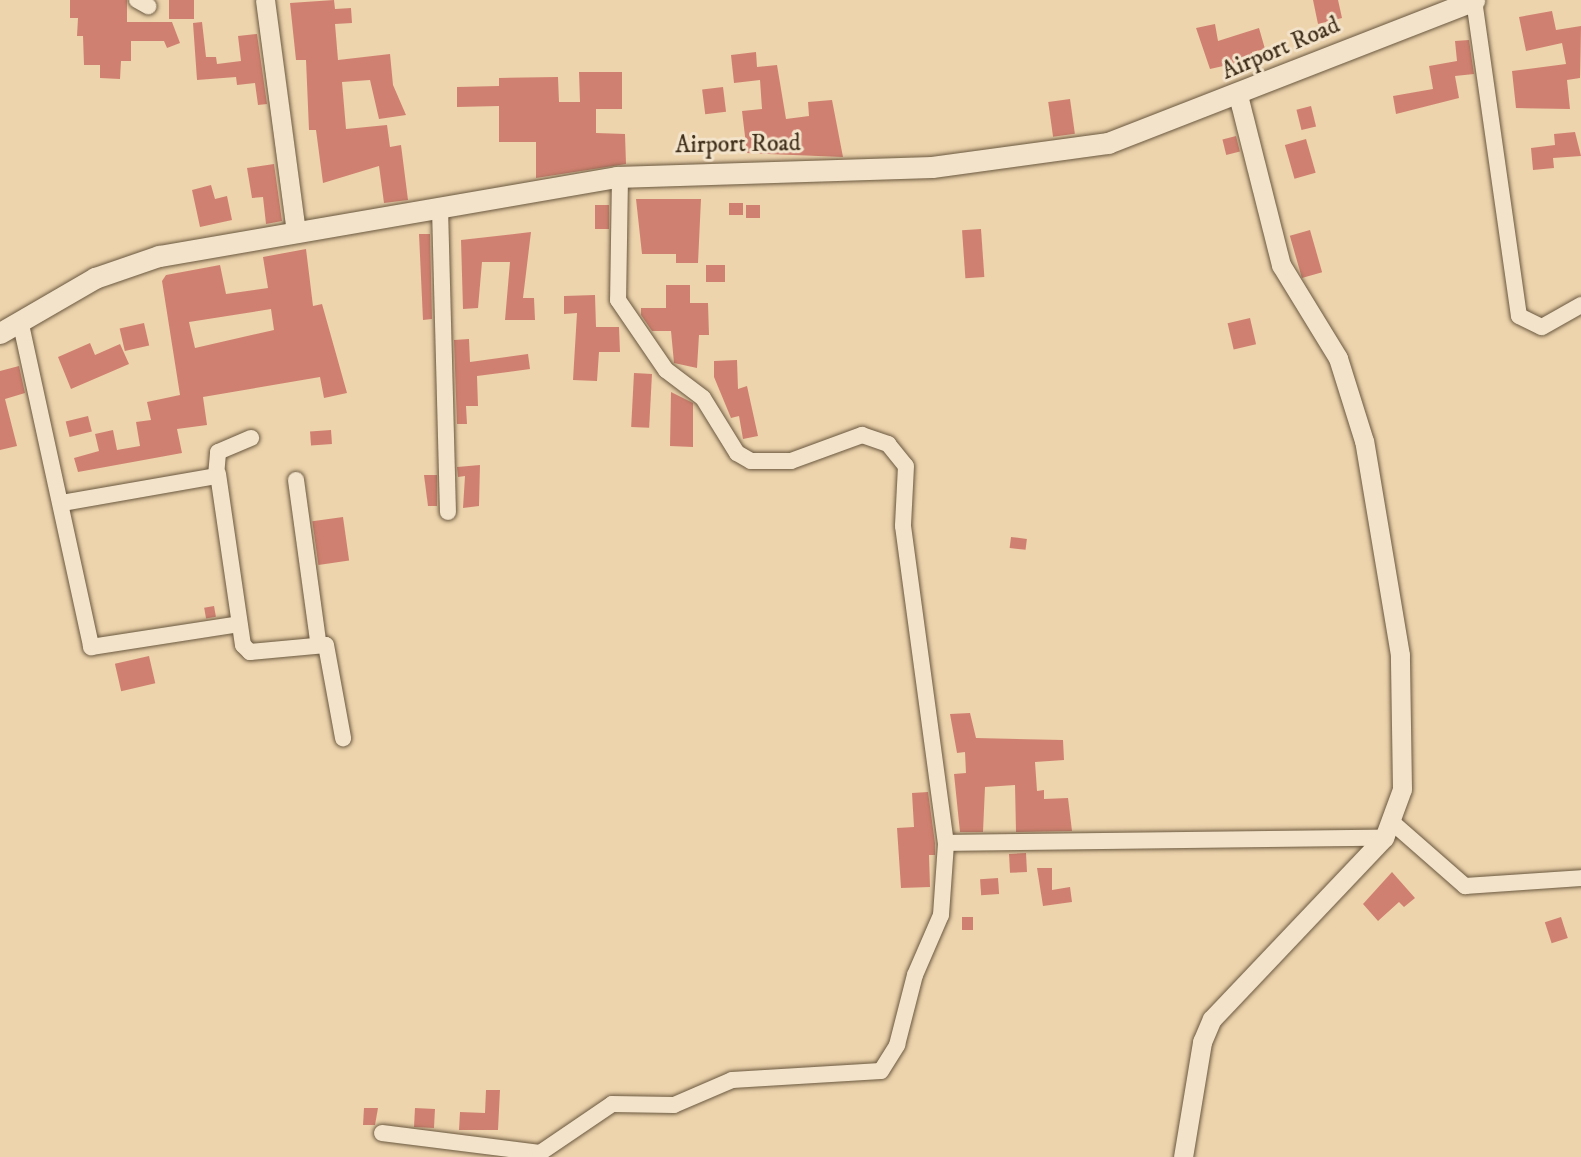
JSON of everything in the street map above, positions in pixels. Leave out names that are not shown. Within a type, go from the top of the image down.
[{"type":"main road","name":"Airport Road","points":[[0,333],[95,278],[159,256],[620,177],[995,161],[1108,143],[1238,95],[1468,1]]},
{"type":"street","points":[[265,0],[296,233]]},
{"type":"street","points":[[1468,1],[1516,308],[1525,323],[1542,327],[1581,305]]},
{"type":"street","points":[[1183,1157],[1202,1042],[1212,1019],[1389,831],[1403,765],[1400,655],[1364,441],[1338,358],[1281,265],[1238,95]]},
{"type":"street","points":[[382,1133],[540,1153],[612,1104],[674,1105],[732,1080],[881,1071],[897,1045],[915,975],[941,915],[946,843],[903,526],[906,466],[888,444],[862,435],[791,461],[751,461],[737,453],[703,398],[666,370],[618,300],[620,177]]},
{"type":"street","points":[[440,208],[448,512]]},
{"type":"street","points":[[20,320],[62,503],[91,647],[239,624]]},
{"type":"street","points":[[251,438],[218,452],[218,474],[239,624],[250,652],[318,641],[329,649],[342,738]]},
{"type":"street","points":[[62,503],[218,474]]},
{"type":"street","points":[[296,480],[318,641]]},
{"type":"street","points":[[946,843],[1389,831],[1465,886],[1581,878]]},
{"type":"building","points":[[70,0],[127,0],[127,22],[172,22],[180,43],[167,48],[164,41],[131,41],[131,61],[121,61],[120,79],[100,78],[100,65],[84,65],[83,36],[77,36],[78,18],[70,18]]},
{"type":"building","points":[[169,0],[194,0],[194,19],[169,19]]},
{"type":"building","points":[[334,0],[335,9],[351,8],[352,23],[335,24],[338,60],[390,54],[393,85],[406,115],[379,119],[370,80],[342,82],[346,129],[387,125],[390,147],[401,145],[408,200],[384,203],[379,166],[323,183],[316,130],[309,130],[306,60],[296,60],[290,3]]},
{"type":"building","points":[[1313,0],[1338,0],[1342,18],[1318,24]]},
{"type":"building","points":[[1552,11],[1556,30],[1581,26],[1580,78],[1567,80],[1570,109],[1516,108],[1512,71],[1566,64],[1562,43],[1526,51],[1519,17]]},
{"type":"building","points":[[202,22],[206,57],[216,57],[217,64],[241,61],[238,36],[257,34],[267,104],[258,105],[255,83],[237,85],[236,77],[197,80],[193,23]]},
{"type":"building","points":[[1215,24],[1218,41],[1259,28],[1265,49],[1252,52],[1254,59],[1210,69],[1196,28]]},
{"type":"building","points":[[1469,40],[1474,74],[1455,76],[1459,98],[1396,114],[1393,96],[1433,89],[1429,66],[1457,61],[1455,41]]},
{"type":"building","points":[[756,52],[757,67],[777,65],[786,119],[809,116],[808,102],[832,100],[843,157],[747,153],[742,111],[762,109],[760,80],[734,83],[731,55]]},
{"type":"building","points":[[579,72],[622,72],[622,109],[596,109],[596,133],[625,134],[626,164],[536,178],[536,142],[499,142],[499,106],[457,107],[457,87],[499,86],[499,78],[558,77],[559,102],[580,102]]},
{"type":"building","points":[[723,87],[726,112],[705,114],[702,90]]},
{"type":"building","points":[[1070,99],[1075,134],[1053,137],[1048,102]]},
{"type":"building","points":[[1311,106],[1316,126],[1302,130],[1296,110]]},
{"type":"building","points":[[1575,132],[1581,156],[1553,158],[1554,168],[1533,170],[1531,148],[1555,145],[1554,134]]},
{"type":"building","points":[[1236,136],[1240,152],[1226,155],[1222,139]]},
{"type":"building","points":[[1306,139],[1316,173],[1294,179],[1285,145]]},
{"type":"building","points":[[274,164],[282,221],[266,224],[263,197],[252,198],[247,168]]},
{"type":"building","points":[[211,185],[215,199],[227,196],[232,220],[200,227],[192,190]]},
{"type":"building","points":[[636,199],[701,199],[698,263],[676,263],[676,254],[642,254]]},
{"type":"building","points":[[729,203],[743,203],[743,215],[729,215]]},
{"type":"building","points":[[595,205],[609,205],[609,229],[595,229]]},
{"type":"building","points":[[746,205],[760,205],[760,218],[746,218]]},
{"type":"building","points":[[981,229],[984,277],[965,278],[962,230]]},
{"type":"building","points":[[1310,230],[1322,272],[1302,278],[1290,236]]},
{"type":"building","points":[[531,232],[523,298],[534,298],[535,320],[505,320],[510,262],[482,262],[478,308],[463,309],[461,240]]},
{"type":"building","points":[[419,234],[430,234],[432,319],[423,320]]},
{"type":"building","points":[[306,249],[313,306],[322,304],[347,393],[324,398],[320,377],[203,397],[207,425],[177,429],[182,453],[78,472],[74,458],[99,451],[95,434],[113,430],[117,450],[140,446],[136,422],[151,420],[147,402],[180,395],[162,281],[166,275],[220,265],[226,294],[268,288],[263,257]],"holes":[[[271,309],[274,330],[195,348],[189,322]]]},
{"type":"building","points":[[706,265],[725,265],[725,282],[706,282]]},
{"type":"building","points":[[666,285],[690,285],[690,303],[708,303],[709,335],[699,335],[697,368],[674,363],[671,331],[652,331],[641,315],[641,308],[666,308]]},
{"type":"building","points":[[595,295],[596,327],[619,327],[620,352],[599,352],[597,381],[573,380],[577,313],[564,314],[564,296]]},
{"type":"building","points":[[1250,318],[1256,344],[1234,349],[1228,323]]},
{"type":"building","points":[[144,323],[149,345],[125,351],[120,329]]},
{"type":"building","points":[[469,339],[470,362],[528,354],[530,369],[477,376],[478,406],[466,406],[467,424],[457,424],[454,340]]},
{"type":"building","points":[[90,343],[95,355],[120,344],[129,364],[71,389],[58,357]]},
{"type":"building","points":[[737,360],[738,389],[747,386],[758,436],[743,439],[739,416],[731,418],[714,377],[714,361]]},
{"type":"building","points":[[19,366],[25,393],[5,399],[17,446],[0,450],[0,371]]},
{"type":"building","points":[[634,373],[652,374],[649,428],[631,427]]},
{"type":"building","points":[[671,392],[693,403],[693,447],[670,446]]},
{"type":"building","points":[[88,416],[92,432],[70,437],[66,422]]},
{"type":"building","points":[[331,430],[332,444],[311,445],[310,431]]},
{"type":"building","points":[[480,465],[479,506],[463,508],[465,476],[458,477],[457,467]]},
{"type":"building","points":[[424,475],[437,475],[437,506],[428,506]]},
{"type":"building","points":[[343,517],[349,561],[318,565],[312,521]]},
{"type":"building","points":[[1011,537],[1027,539],[1026,550],[1010,548]]},
{"type":"building","points":[[214,606],[216,617],[206,619],[204,608]]},
{"type":"building","points":[[149,656],[155,683],[121,691],[115,664]]},
{"type":"building","points":[[970,713],[976,738],[1063,740],[1064,760],[1035,762],[1037,791],[1044,790],[1044,799],[1068,798],[1072,831],[1016,832],[1015,785],[985,787],[983,832],[960,832],[954,774],[966,773],[965,752],[957,753],[950,714]]},
{"type":"building","points":[[928,792],[935,843],[935,855],[929,855],[930,887],[901,888],[897,828],[914,827],[912,793]]},
{"type":"building","points":[[1026,853],[1027,872],[1010,873],[1009,854]]},
{"type":"building","points":[[1037,868],[1052,868],[1052,890],[1070,887],[1072,902],[1043,906]]},
{"type":"building","points":[[1392,872],[1415,898],[1404,907],[1399,902],[1378,921],[1363,904]]},
{"type":"building","points":[[998,878],[999,894],[981,895],[980,879]]},
{"type":"building","points":[[962,917],[973,917],[973,930],[962,930]]},
{"type":"building","points":[[1561,917],[1568,938],[1552,943],[1545,922]]},
{"type":"building","points":[[486,1090],[500,1090],[498,1130],[459,1130],[460,1112],[485,1113]]},
{"type":"building","points":[[364,1108],[378,1108],[375,1125],[363,1125]]},
{"type":"building","points":[[415,1108],[435,1109],[434,1128],[414,1127]]}]
